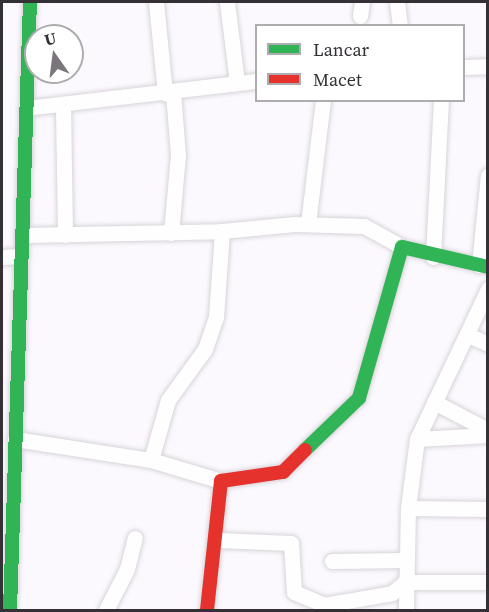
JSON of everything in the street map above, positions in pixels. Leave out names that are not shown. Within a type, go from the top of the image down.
[{"type":"street","points":[[10,610],[15,439],[9,387],[21,256],[30,2]]},
{"type":"street","points":[[156,2],[178,155],[171,233]]},
{"type":"street","points":[[227,2],[237,82]]},
{"type":"street","points":[[398,2],[400,24]]},
{"type":"street","points":[[465,67],[488,66]]},
{"type":"street","points":[[26,108],[169,94],[255,81]]},
{"type":"street","points":[[308,224],[323,102]]},
{"type":"street","points":[[433,257],[441,102]]},
{"type":"street","points":[[63,106],[65,235]]},
{"type":"street","points":[[22,235],[171,233],[308,224],[364,226],[402,247],[433,257],[483,266],[488,175]]},
{"type":"street","points":[[151,460],[168,400],[205,349],[216,317],[222,231]]},
{"type":"street","points":[[15,439],[151,460],[221,481],[283,472],[359,398],[402,247]]},
{"type":"street","points":[[2,256],[21,256]]},
{"type":"street","points":[[406,610],[408,508],[417,439],[488,290]]},
{"type":"street","points":[[468,335],[488,344]]},
{"type":"street","points":[[434,402],[488,430]]},
{"type":"street","points":[[417,439],[488,435]]},
{"type":"street","points":[[207,610],[218,540],[221,481]]},
{"type":"street","points":[[408,508],[488,509]]},
{"type":"street","points":[[106,610],[135,538]]},
{"type":"street","points":[[218,540],[291,543],[294,592],[324,605],[392,593],[405,582],[488,582]]},
{"type":"street","points":[[332,561],[406,560]]},
{"type":"traffic: fast","points":[[10,610],[30,2]]},
{"type":"traffic: fast","points":[[305,450],[359,398],[402,247],[488,267]]},
{"type":"traffic: jam","points":[[207,610],[221,481],[283,472],[305,450]]}]
